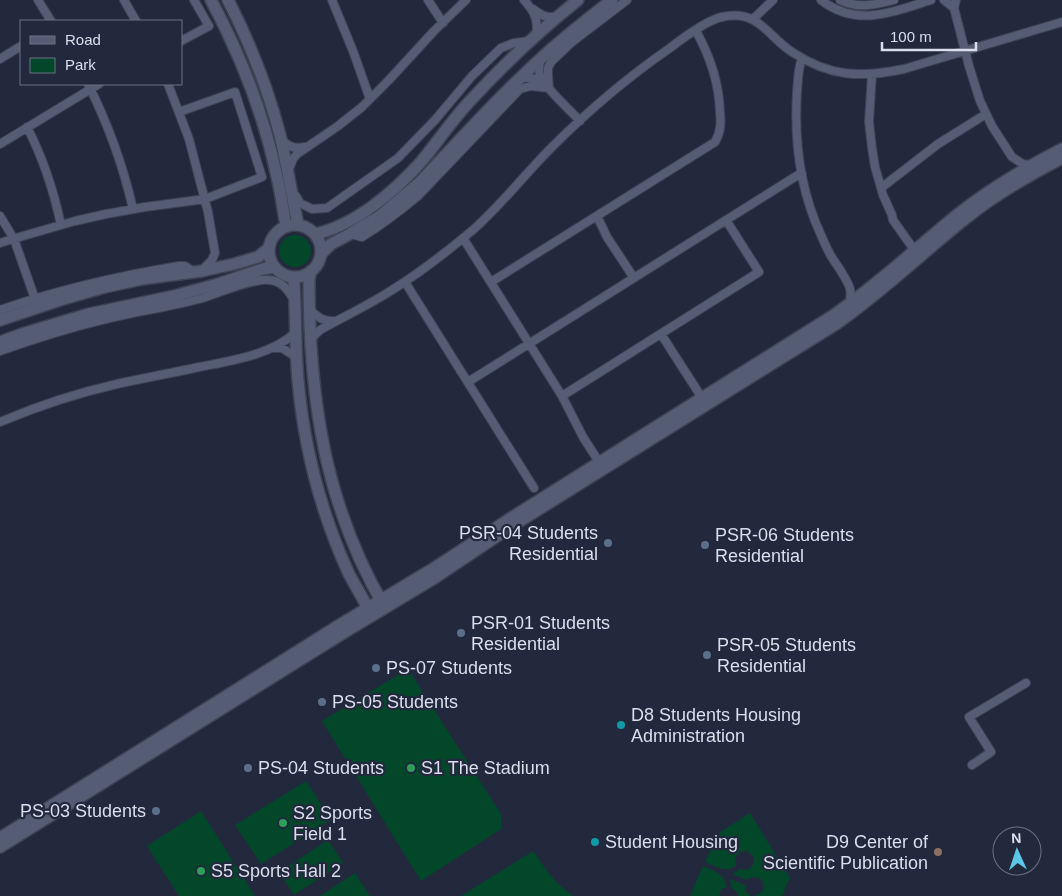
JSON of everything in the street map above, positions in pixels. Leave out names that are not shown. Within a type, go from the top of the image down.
[{"type":"main road","points":[[211,0],[250,83],[292,226]]},
{"type":"main road","points":[[228,0],[257,65],[273,111],[292,192],[292,226]]},
{"type":"main road","points":[[315,234],[327,232],[356,216],[398,186],[421,162],[464,107],[492,77],[533,38],[578,0]]},
{"type":"main road","points":[[321,254],[331,244],[380,216],[419,183],[520,77],[570,33],[612,0]]},
{"type":"main road","points":[[0,838],[383,604],[511,518],[850,304],[962,211],[1012,177],[1062,149]]},
{"type":"main road","points":[[383,604],[436,577],[515,524],[836,324],[864,304],[967,217],[1008,189],[1062,158]]},
{"type":"main road","points":[[292,226],[307,228],[315,234],[320,244],[321,254],[318,263],[311,271],[302,276],[292,277],[282,274],[274,267],[270,258],[269,248],[274,234],[278,230],[292,226]]},
{"type":"main road","points":[[0,320],[106,287],[142,279],[234,264],[258,257],[269,248]]},
{"type":"main road","points":[[0,342],[89,314],[190,292],[274,267]]},
{"type":"main road","points":[[311,271],[309,279],[313,381],[323,444],[332,484],[357,553],[383,604]]},
{"type":"main road","points":[[292,277],[294,282],[298,382],[304,432],[317,488],[343,559],[370,612]]},
{"type":"main road","points":[[0,847],[370,612]]},
{"type":"street","points":[[38,0],[50,20]]},
{"type":"street","points":[[124,0],[135,20]]},
{"type":"street","points":[[182,40],[209,26],[194,0]]},
{"type":"street","points":[[332,0],[353,50],[370,99]]},
{"type":"street","points":[[428,0],[443,23]]},
{"type":"street","points":[[288,174],[292,159],[297,154],[338,126],[370,99],[466,0]]},
{"type":"street","points":[[524,0],[542,16],[553,17],[559,15]]},
{"type":"street","points":[[548,87],[551,62],[572,42],[627,0]]},
{"type":"street","points":[[753,19],[773,0]]},
{"type":"street","points":[[821,0],[840,11],[859,16],[883,14],[931,0]]},
{"type":"street","points":[[840,0],[860,6],[871,6],[894,0]]},
{"type":"street","points":[[944,0],[955,4],[965,51],[980,101],[992,126],[1012,157],[1014,163],[1012,177]]},
{"type":"street","points":[[292,192],[300,203],[312,209],[327,208],[398,158],[435,120],[472,76],[501,48],[533,38],[537,20],[532,8]]},
{"type":"street","points":[[311,339],[320,330],[405,282],[450,249],[498,206],[551,149],[599,104],[644,67],[696,30],[724,16],[735,15],[753,19],[785,47],[802,58],[835,72],[858,75],[885,73],[904,69],[1062,22]]},
{"type":"street","points":[[491,282],[715,142],[720,132],[720,105],[716,78],[696,30]]},
{"type":"street","points":[[0,59],[20,47]]},
{"type":"street","points":[[802,58],[798,84],[796,124],[803,184],[812,215],[830,254],[850,287],[850,304]]},
{"type":"street","points":[[540,59],[540,75],[548,87],[580,121]]},
{"type":"street","points":[[872,74],[869,111],[875,168],[883,195],[892,215],[892,220],[914,251]]},
{"type":"street","points":[[520,77],[536,79],[548,87]]},
{"type":"street","points":[[0,310],[98,282],[150,271],[185,266],[198,271],[212,260],[214,253],[205,199],[189,139],[168,85]]},
{"type":"street","points":[[0,144],[89,86],[107,125],[120,162],[132,209]]},
{"type":"street","points":[[350,234],[362,237],[383,224],[418,196],[520,89],[531,86],[548,87]]},
{"type":"street","points":[[0,243],[61,225],[132,209],[205,199],[262,177],[235,92],[179,112]]},
{"type":"street","points":[[881,188],[938,144],[986,114]]},
{"type":"street","points":[[28,127],[50,184],[61,225]]},
{"type":"street","points":[[281,140],[298,149],[310,146]]},
{"type":"street","points":[[1012,157],[1023,164],[1031,166]]},
{"type":"street","points":[[468,382],[802,174]]},
{"type":"street","points":[[0,216],[14,238],[35,299]]},
{"type":"street","points":[[597,216],[634,278]]},
{"type":"street","points":[[562,396],[759,272],[726,220]]},
{"type":"street","points":[[463,238],[562,396],[599,462]]},
{"type":"street","points":[[214,253],[225,261],[234,264]]},
{"type":"street","points":[[0,351],[30,340],[90,323],[203,298],[258,280],[278,282],[285,286],[295,301]]},
{"type":"street","points":[[405,282],[534,488]]},
{"type":"street","points":[[850,287],[868,290]]},
{"type":"street","points":[[310,310],[326,327]]},
{"type":"street","points":[[321,320],[333,321],[342,319]]},
{"type":"street","points":[[0,422],[26,411],[82,393],[222,363],[272,348],[295,333]]},
{"type":"street","points":[[660,334],[702,398]]},
{"type":"street","points":[[272,348],[282,348],[296,357]]},
{"type":"street","points":[[972,765],[991,752],[969,717],[1026,683]]},
{"type":"green space","points":[[295,235],[301,236],[306,240],[310,245],[310,257],[306,262],[301,266],[295,267],[289,266],[284,262],[280,257],[279,251],[280,245],[284,240],[289,236]]},
{"type":"green space","name":"S1 The Stadium","points":[[408,669],[501,814],[501,829],[421,881],[322,721]]},
{"type":"green space","name":"S2 Sports Field 1","points":[[306,781],[331,820],[261,864],[235,825]]},
{"type":"green space","name":"S5 Sports Hall 2","points":[[201,811],[255,896],[179,896],[147,846]]},
{"type":"green space","points":[[750,813],[790,878],[785,887],[784,894],[781,896],[754,896],[763,890],[764,886],[761,879],[752,877],[747,880],[732,874],[740,869],[749,869],[754,863],[754,858],[749,852],[742,851],[738,853],[735,859],[736,866],[728,869],[721,869],[705,862],[719,833]]},
{"type":"green space","points":[[328,840],[343,863],[294,895],[279,872]]},
{"type":"green space","points":[[533,851],[557,883],[573,896],[461,896]]},
{"type":"green space","points":[[703,866],[718,874],[726,882],[727,887],[721,889],[719,896],[690,896]]},
{"type":"green space","points":[[355,873],[370,896],[320,896]]},
{"type":"green space","points":[[730,879],[745,885],[745,889],[752,896],[738,896],[737,892],[732,888]]},
{"type":"place","name":"PSR-04 Students Residential","points":[[608,543]]},
{"type":"place","name":"PSR-06 Students Residential","points":[[705,545]]},
{"type":"place","name":"PSR-01 Students Residential","points":[[461,633]]},
{"type":"place","name":"PSR-05 Students Residential","points":[[707,655]]},
{"type":"place","name":"PS-07 Students","points":[[376,668]]},
{"type":"place","name":"PS-05 Students","points":[[322,702]]},
{"type":"place","name":"D8 Students Housing Administration","points":[[621,725]]},
{"type":"place","name":"PS-04 Students","points":[[248,768]]},
{"type":"place","name":"S1 The Stadium","points":[[411,768]]},
{"type":"place","name":"PS-03 Students","points":[[156,811]]},
{"type":"place","name":"S2 Sports Field 1","points":[[283,823]]},
{"type":"place","name":"Student Housing","points":[[595,842]]},
{"type":"place","name":"D9 Center of Scientific Publication","points":[[938,852]]},
{"type":"place","name":"S5 Sports Hall 2","points":[[201,871]]}]
